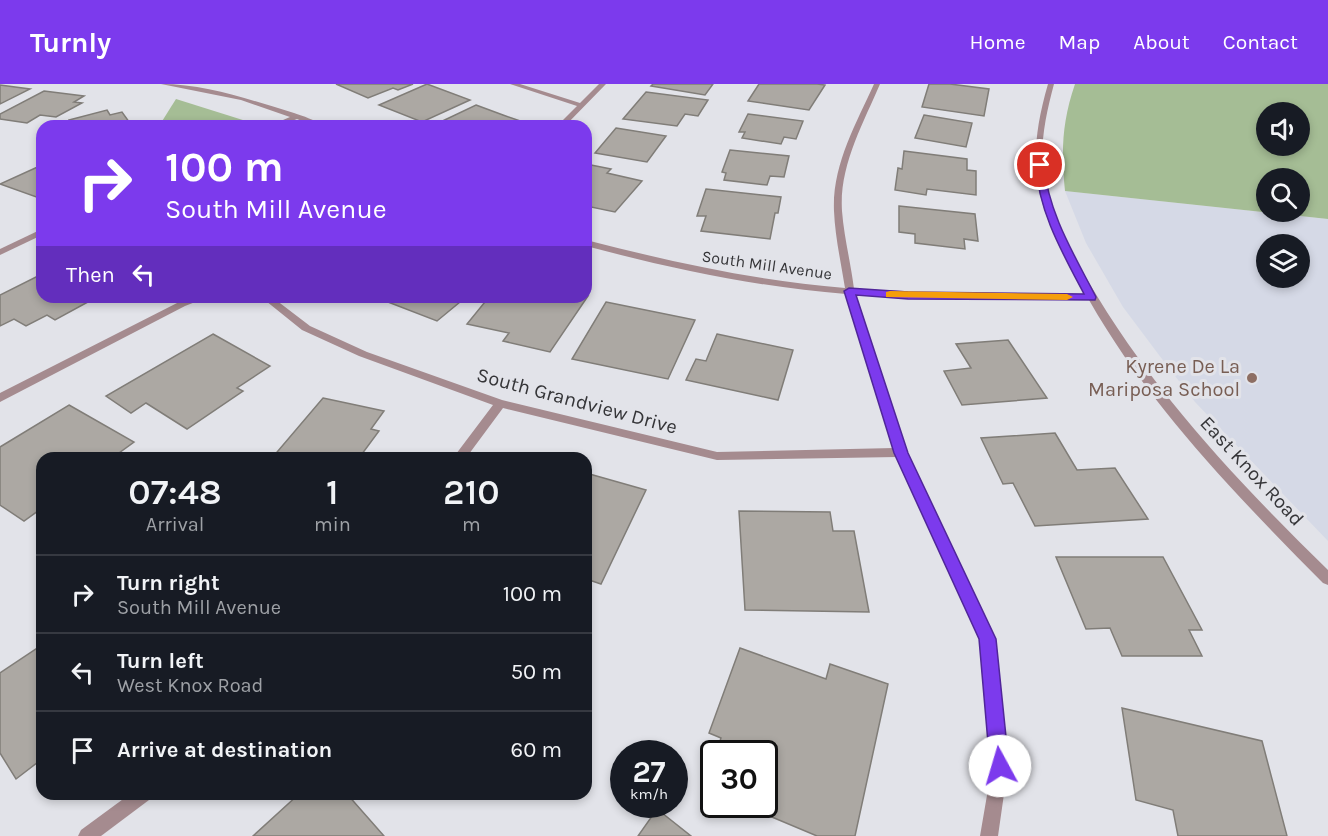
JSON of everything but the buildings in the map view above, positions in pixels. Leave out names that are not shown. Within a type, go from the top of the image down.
[{"type":"street","points":[[164,84],[234,96],[307,120]]},
{"type":"street","points":[[513,84],[581,105]]},
{"type":"street","points":[[567,120],[603,84]]},
{"type":"street","points":[[877,84],[851,144],[841,175],[838,210],[849,291],[901,453],[987,639],[1000,766],[989,836]]},
{"type":"street","name":"East Knox Road","points":[[1051,84],[1040,120],[1038,144],[1041,187],[1066,249],[1091,297],[1123,349],[1174,415],[1281,532],[1328,579]]},
{"type":"street","points":[[288,120],[298,116]]},
{"type":"street","points":[[0,252],[36,235]]},
{"type":"street","name":"South Mill Avenue","points":[[592,245],[644,260],[738,278],[849,291],[908,295],[1091,297]]},
{"type":"street","points":[[0,398],[185,303]]},
{"type":"street","name":"South Grandview Drive","points":[[274,303],[306,328],[363,354],[500,403],[717,456],[901,453]]},
{"type":"street","points":[[463,452],[500,403]]},
{"type":"street","points":[[87,836],[135,800]]},
{"type":"shaded area","name":"Kyrene De La Mariposa School","points":[[1065,191],[1256,211],[1256,222],[1310,222],[1310,217],[1328,219],[1328,541],[1195,402],[1123,307],[1086,243]]},
{"type":"green space","points":[[1075,84],[1328,84],[1328,219],[1310,217],[1310,168],[1256,168],[1256,211],[1065,191],[1063,163],[1067,111]]},
{"type":"green space","points":[[176,99],[243,120],[163,120]]},
{"type":"slow traffic","points":[[890,294],[1067,297]]},
{"type":"place","name":"Kyrene De La Mariposa School","points":[[1252,378]]},
{"type":"route","points":[[1000,766],[987,639],[901,453],[849,291],[908,295],[1091,297],[1066,249],[1050,211],[1041,187],[1040,165]]}]
